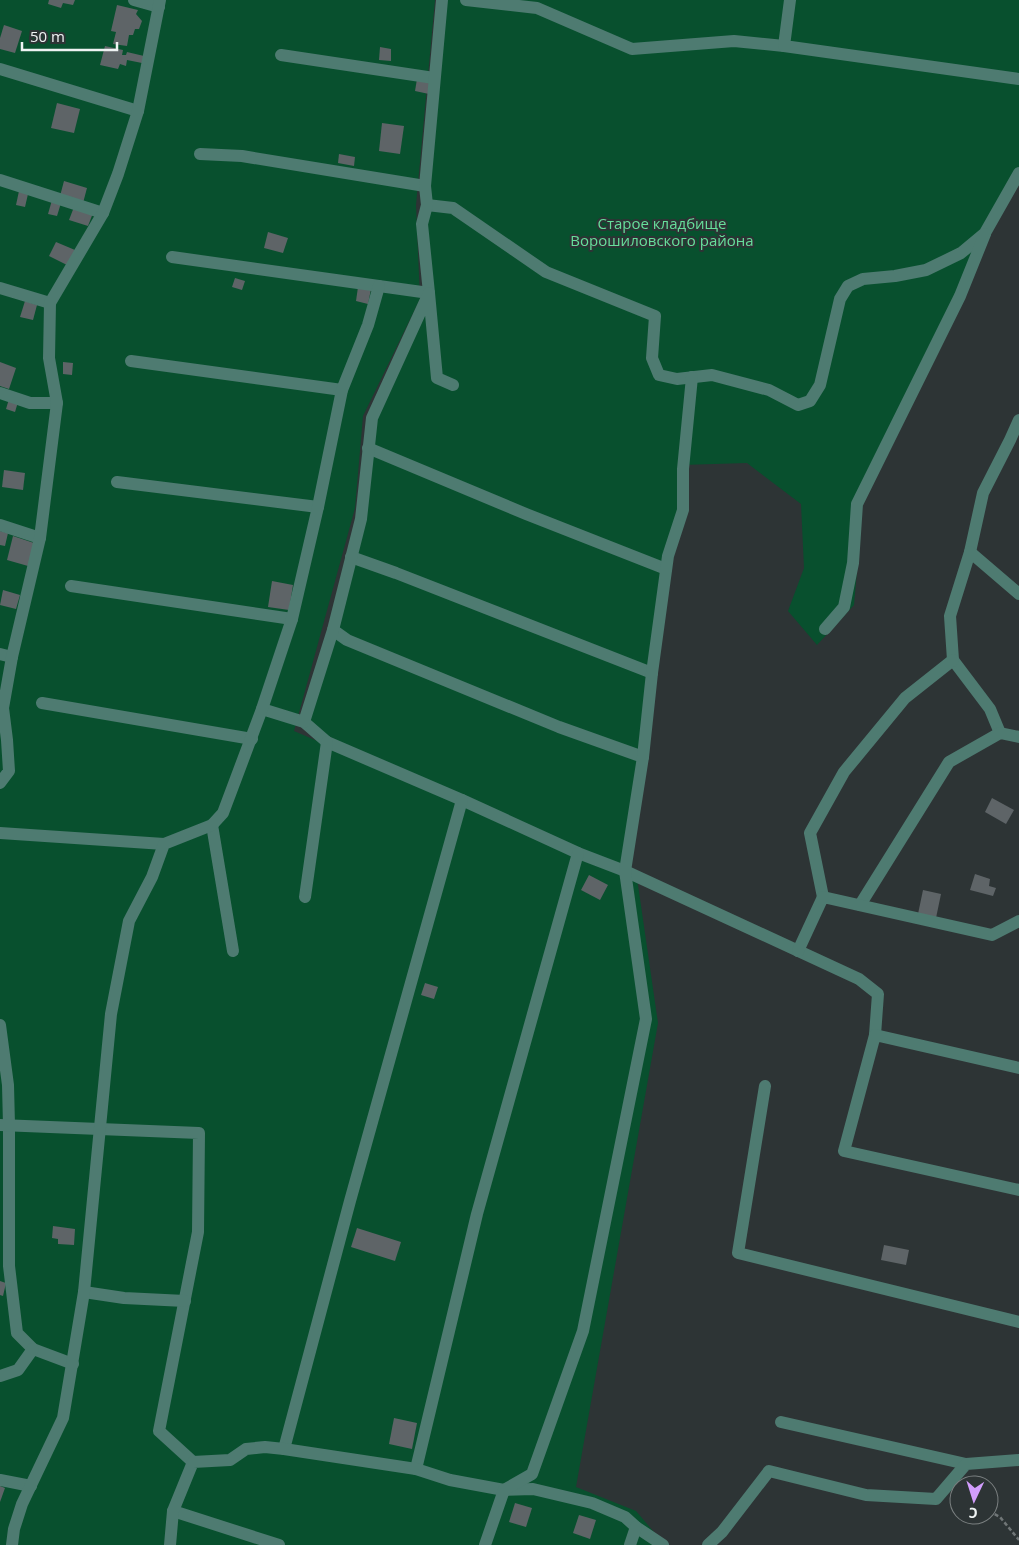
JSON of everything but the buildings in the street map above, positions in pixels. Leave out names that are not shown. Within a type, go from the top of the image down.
[{"type":"street","points":[[0,783],[9,771],[3,708],[6,655],[40,538],[57,403],[49,358],[50,303],[103,213],[118,174],[138,111],[159,4],[134,0]]},
{"type":"street","points":[[442,0],[425,186],[427,204],[422,224],[437,378],[453,385]]},
{"type":"street","points":[[466,0],[537,8],[632,49],[734,41],[784,46],[1019,79]]},
{"type":"street","points":[[784,46],[790,0]]},
{"type":"street","points":[[281,55],[434,78]]},
{"type":"street","points":[[0,69],[138,111]]},
{"type":"street","points":[[200,154],[242,156],[425,186]]},
{"type":"street","points":[[825,629],[844,607],[852,563],[857,504],[960,296],[985,233],[1019,173]]},
{"type":"street","points":[[0,180],[103,213]]},
{"type":"street","points":[[427,204],[453,208],[546,272],[655,316],[652,358],[660,375],[677,379],[712,375],[769,390],[798,405],[810,401],[820,385],[840,299],[848,286],[864,279],[926,270],[960,253],[985,233]]},
{"type":"street","points":[[172,257],[429,294]]},
{"type":"street","points":[[0,833],[164,844],[212,825],[223,813],[252,739],[292,619],[318,507],[342,390],[368,325],[380,286]]},
{"type":"street","points":[[0,288],[50,303]]},
{"type":"street","points":[[304,722],[333,630],[361,519],[372,418],[429,294]]},
{"type":"street","points":[[132,361],[342,390]]},
{"type":"street","points":[[486,1545],[504,1490],[532,1474],[584,1331],[646,1019],[624,871],[643,757],[668,556],[683,510],[683,469],[692,377]]},
{"type":"street","points":[[0,393],[30,403],[57,403]]},
{"type":"street","points":[[1000,733],[990,708],[953,660],[950,616],[970,552],[983,493],[1015,443],[1019,420]]},
{"type":"street","points":[[368,448],[526,514],[666,569]]},
{"type":"street","points":[[117,482],[318,507]]},
{"type":"street","points":[[0,525],[40,538]]},
{"type":"street","points":[[970,552],[1019,594]]},
{"type":"street","points":[[351,557],[652,673]]},
{"type":"street","points":[[71,586],[292,619]]},
{"type":"street","points":[[333,630],[347,640],[559,727],[643,757]]},
{"type":"street","points":[[798,951],[823,897],[810,834],[844,772],[906,698],[953,660]]},
{"type":"street","points":[[42,703],[252,739]]},
{"type":"street","points":[[262,709],[304,722],[327,742],[462,800],[578,853],[624,871],[859,979],[878,994],[874,1035],[844,1150],[1019,1190]]},
{"type":"street","points":[[860,905],[949,762],[1000,733],[1019,737]]},
{"type":"street","points":[[306,897],[327,742]]},
{"type":"street","points":[[284,1449],[350,1201],[462,800]]},
{"type":"street","points":[[212,825],[233,951]]},
{"type":"street","points":[[12,1545],[14,1529],[31,1486],[63,1418],[84,1292],[110,1014],[129,921],[152,877],[164,844]]},
{"type":"street","points":[[416,1469],[477,1214],[578,853]]},
{"type":"street","points":[[823,897],[992,935],[1019,921]]},
{"type":"street","points":[[0,1033],[8,1085],[5,1125],[5,1265],[17,1333],[33,1349],[73,1364]]},
{"type":"street","points":[[874,1035],[1019,1068]]},
{"type":"street","points":[[765,1086],[738,1253],[1019,1322]]},
{"type":"street","points":[[5,1125],[199,1133],[198,1232],[159,1432],[193,1462],[230,1460],[246,1449],[265,1447],[416,1469],[450,1480],[504,1490],[533,1489],[592,1503],[626,1516],[636,1527],[663,1545]]},
{"type":"street","points":[[84,1292],[124,1298],[184,1302]]},
{"type":"street","points":[[0,1376],[18,1370],[33,1349]]},
{"type":"street","points":[[781,1422],[966,1464],[1019,1460]]},
{"type":"street","points":[[170,1545],[173,1511],[193,1462]]},
{"type":"street","points":[[708,1545],[722,1532],[769,1471],[866,1496],[936,1499],[966,1464]]},
{"type":"street","points":[[0,1480],[31,1486]]},
{"type":"street","points":[[173,1511],[279,1545]]},
{"type":"street","points":[[630,1545],[636,1527]]},
{"type":"path","points":[[999,1516],[1019,1540]]},
{"type":"green space","points":[[0,0],[435,0],[416,205],[420,299],[363,416],[355,508],[294,731],[637,878],[658,1023],[576,1487],[636,1511],[665,1545],[0,1545]]},
{"type":"green space","name":"Старое кладбище Ворошиловского района","points":[[442,0],[1019,0],[1019,180],[990,233],[859,506],[859,548],[854,605],[817,645],[788,611],[804,568],[801,504],[747,463],[681,465],[680,509],[623,868],[328,738],[309,721],[364,517],[373,421],[432,295],[424,223]]}]
